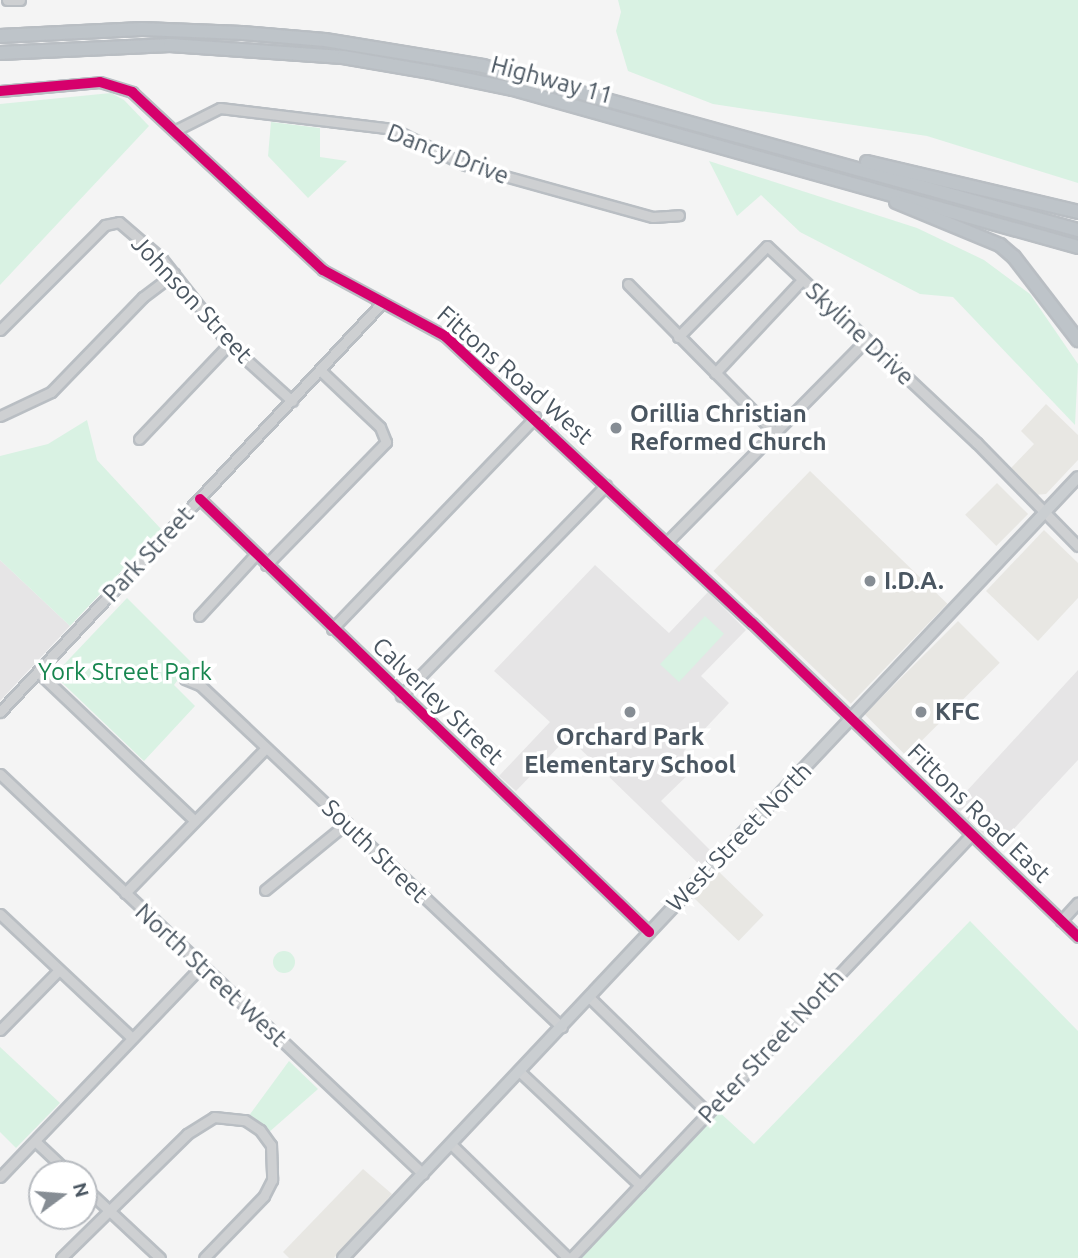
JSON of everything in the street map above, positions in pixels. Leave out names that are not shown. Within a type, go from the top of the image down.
[{"type":"highway","name":"Highway 11","points":[[0,36],[155,30],[242,33],[392,50],[483,66],[1078,229]]},
{"type":"highway","name":"Highway 11","points":[[0,53],[170,45],[343,57],[513,89],[1078,247]]},
{"type":"highway","points":[[837,162],[871,163],[1078,212]]},
{"type":"highway","points":[[869,187],[883,197],[1000,244],[1078,340]]},
{"type":"main road","name":"West Street North","points":[[343,1258],[1078,477]]},
{"type":"street","points":[[7,0],[20,0]]},
{"type":"street","name":"Fittons Road West","points":[[0,91],[100,82],[132,92],[176,130],[323,270],[381,304],[418,318],[445,336],[852,718]]},
{"type":"street","name":"Dancy Drive","points":[[176,130],[220,108],[393,129],[465,165],[653,217],[679,215]]},
{"type":"street","name":"Johnson Street","points":[[0,330],[112,222],[119,222],[174,274],[195,308],[229,344],[292,401]]},
{"type":"street","name":"Skyline Drive","points":[[678,337],[767,246],[1078,546]]},
{"type":"street","points":[[0,416],[51,392],[143,297],[174,274]]},
{"type":"street","points":[[715,373],[802,280]]},
{"type":"street","points":[[628,284],[774,432]]},
{"type":"street","name":"Park Street","points":[[0,712],[381,304]]},
{"type":"street","points":[[667,542],[866,340]]},
{"type":"street","points":[[139,439],[229,344]]},
{"type":"street","points":[[266,565],[386,442],[380,428],[320,370]]},
{"type":"street","points":[[332,629],[534,417]]},
{"type":"street","points":[[401,695],[606,485]]},
{"type":"street","name":"Calverley Street","points":[[200,499],[649,932]]},
{"type":"street","points":[[199,616],[256,554]]},
{"type":"street","points":[[38,672],[195,821]]},
{"type":"street","name":"South Street","points":[[185,679],[200,685],[562,1027]]},
{"type":"street","name":"Fittons Road East","points":[[852,718],[1078,937]]},
{"type":"street","points":[[125,893],[266,748]]},
{"type":"street","name":"North Street West","points":[[0,774],[201,967],[423,1174]]},
{"type":"street","points":[[265,890],[347,822]]},
{"type":"street","name":"Peter Street North","points":[[570,1258],[971,835]]},
{"type":"street","points":[[1061,921],[1078,902]]},
{"type":"street","points":[[0,914],[132,1038]]},
{"type":"street","points":[[0,1177],[201,967]]},
{"type":"street","points":[[0,1030],[60,970]]},
{"type":"street","points":[[589,997],[708,1113]]},
{"type":"street","points":[[520,1072],[640,1185]]},
{"type":"street","points":[[61,1258],[205,1121],[226,1116],[254,1124],[273,1152],[269,1189],[204,1258]]},
{"type":"street","points":[[36,1142],[55,1160]]},
{"type":"street","points":[[451,1144],[570,1258]]},
{"type":"street","points":[[98,1200],[160,1258]]},
{"type":"shaded area","points":[[1046,404],[1078,435],[1078,460],[1046,494],[1035,495],[1010,469],[1034,444],[1021,431]]},
{"type":"shaded area","points":[[810,471],[947,604],[851,704],[713,571]]},
{"type":"shaded area","points":[[997,483],[1028,514],[996,546],[965,515]]},
{"type":"shaded area","points":[[1044,530],[1078,563],[1078,598],[1038,641],[986,591]]},
{"type":"shaded area","points":[[0,560],[70,626],[0,701]]},
{"type":"shaded area","name":"Orchard Park Elementary School","points":[[595,565],[669,633],[708,592],[746,630],[701,676],[729,703],[684,751],[698,765],[661,801],[715,855],[703,868],[568,737],[516,791],[499,776],[550,722],[494,671]]},
{"type":"shaded area","points":[[958,621],[1000,663],[906,756],[865,714]]},
{"type":"shaded area","points":[[1078,670],[1078,760],[997,847],[953,806]]},
{"type":"shaded area","points":[[719,872],[764,915],[739,941],[694,898]]},
{"type":"shaded area","points":[[363,1169],[392,1194],[334,1258],[289,1258],[283,1252]]},
{"type":"green space","points":[[618,0],[1078,0],[1078,183],[927,136],[713,104],[628,71],[616,31],[621,12]]},
{"type":"green space","points":[[111,93],[124,100],[149,126],[0,285],[0,104]]},
{"type":"green space","points":[[271,122],[320,128],[320,157],[347,161],[308,198],[268,156]]},
{"type":"green space","points":[[709,161],[917,228],[984,260],[1030,294],[1078,364],[1075,425],[953,297],[920,294],[800,232],[761,195],[737,216]]},
{"type":"green space","points":[[87,420],[97,460],[161,529],[70,626],[0,560],[0,456],[48,444]]},
{"type":"green space","name":"York Street Park","points":[[127,598],[191,662],[174,685],[195,706],[144,761],[54,675]]},
{"type":"green space","points":[[705,616],[724,634],[679,682],[660,664]]},
{"type":"green space","points":[[970,921],[1078,1031],[1078,1258],[581,1258],[716,1109],[754,1144]]},
{"type":"green space","points":[[284,951],[292,954],[295,962],[292,970],[284,973],[276,970],[273,962],[276,954]]},
{"type":"green space","points":[[0,1047],[60,1103],[16,1148],[0,1132]]},
{"type":"green space","points":[[289,1061],[318,1089],[268,1133],[248,1117]]},
{"type":"cycle path","points":[[0,91],[100,82],[132,92],[323,270],[445,336],[752,623],[1078,937]]},
{"type":"cycle path","points":[[200,499],[649,932]]},
{"type":"place","name":"Orillia Christian Reformed Church","points":[[616,428]]},
{"type":"place","name":"I.D.A.","points":[[870,581]]},
{"type":"place","name":"Orchard Park Elementary School","points":[[630,712]]},
{"type":"place","name":"KFC","points":[[921,712]]}]
